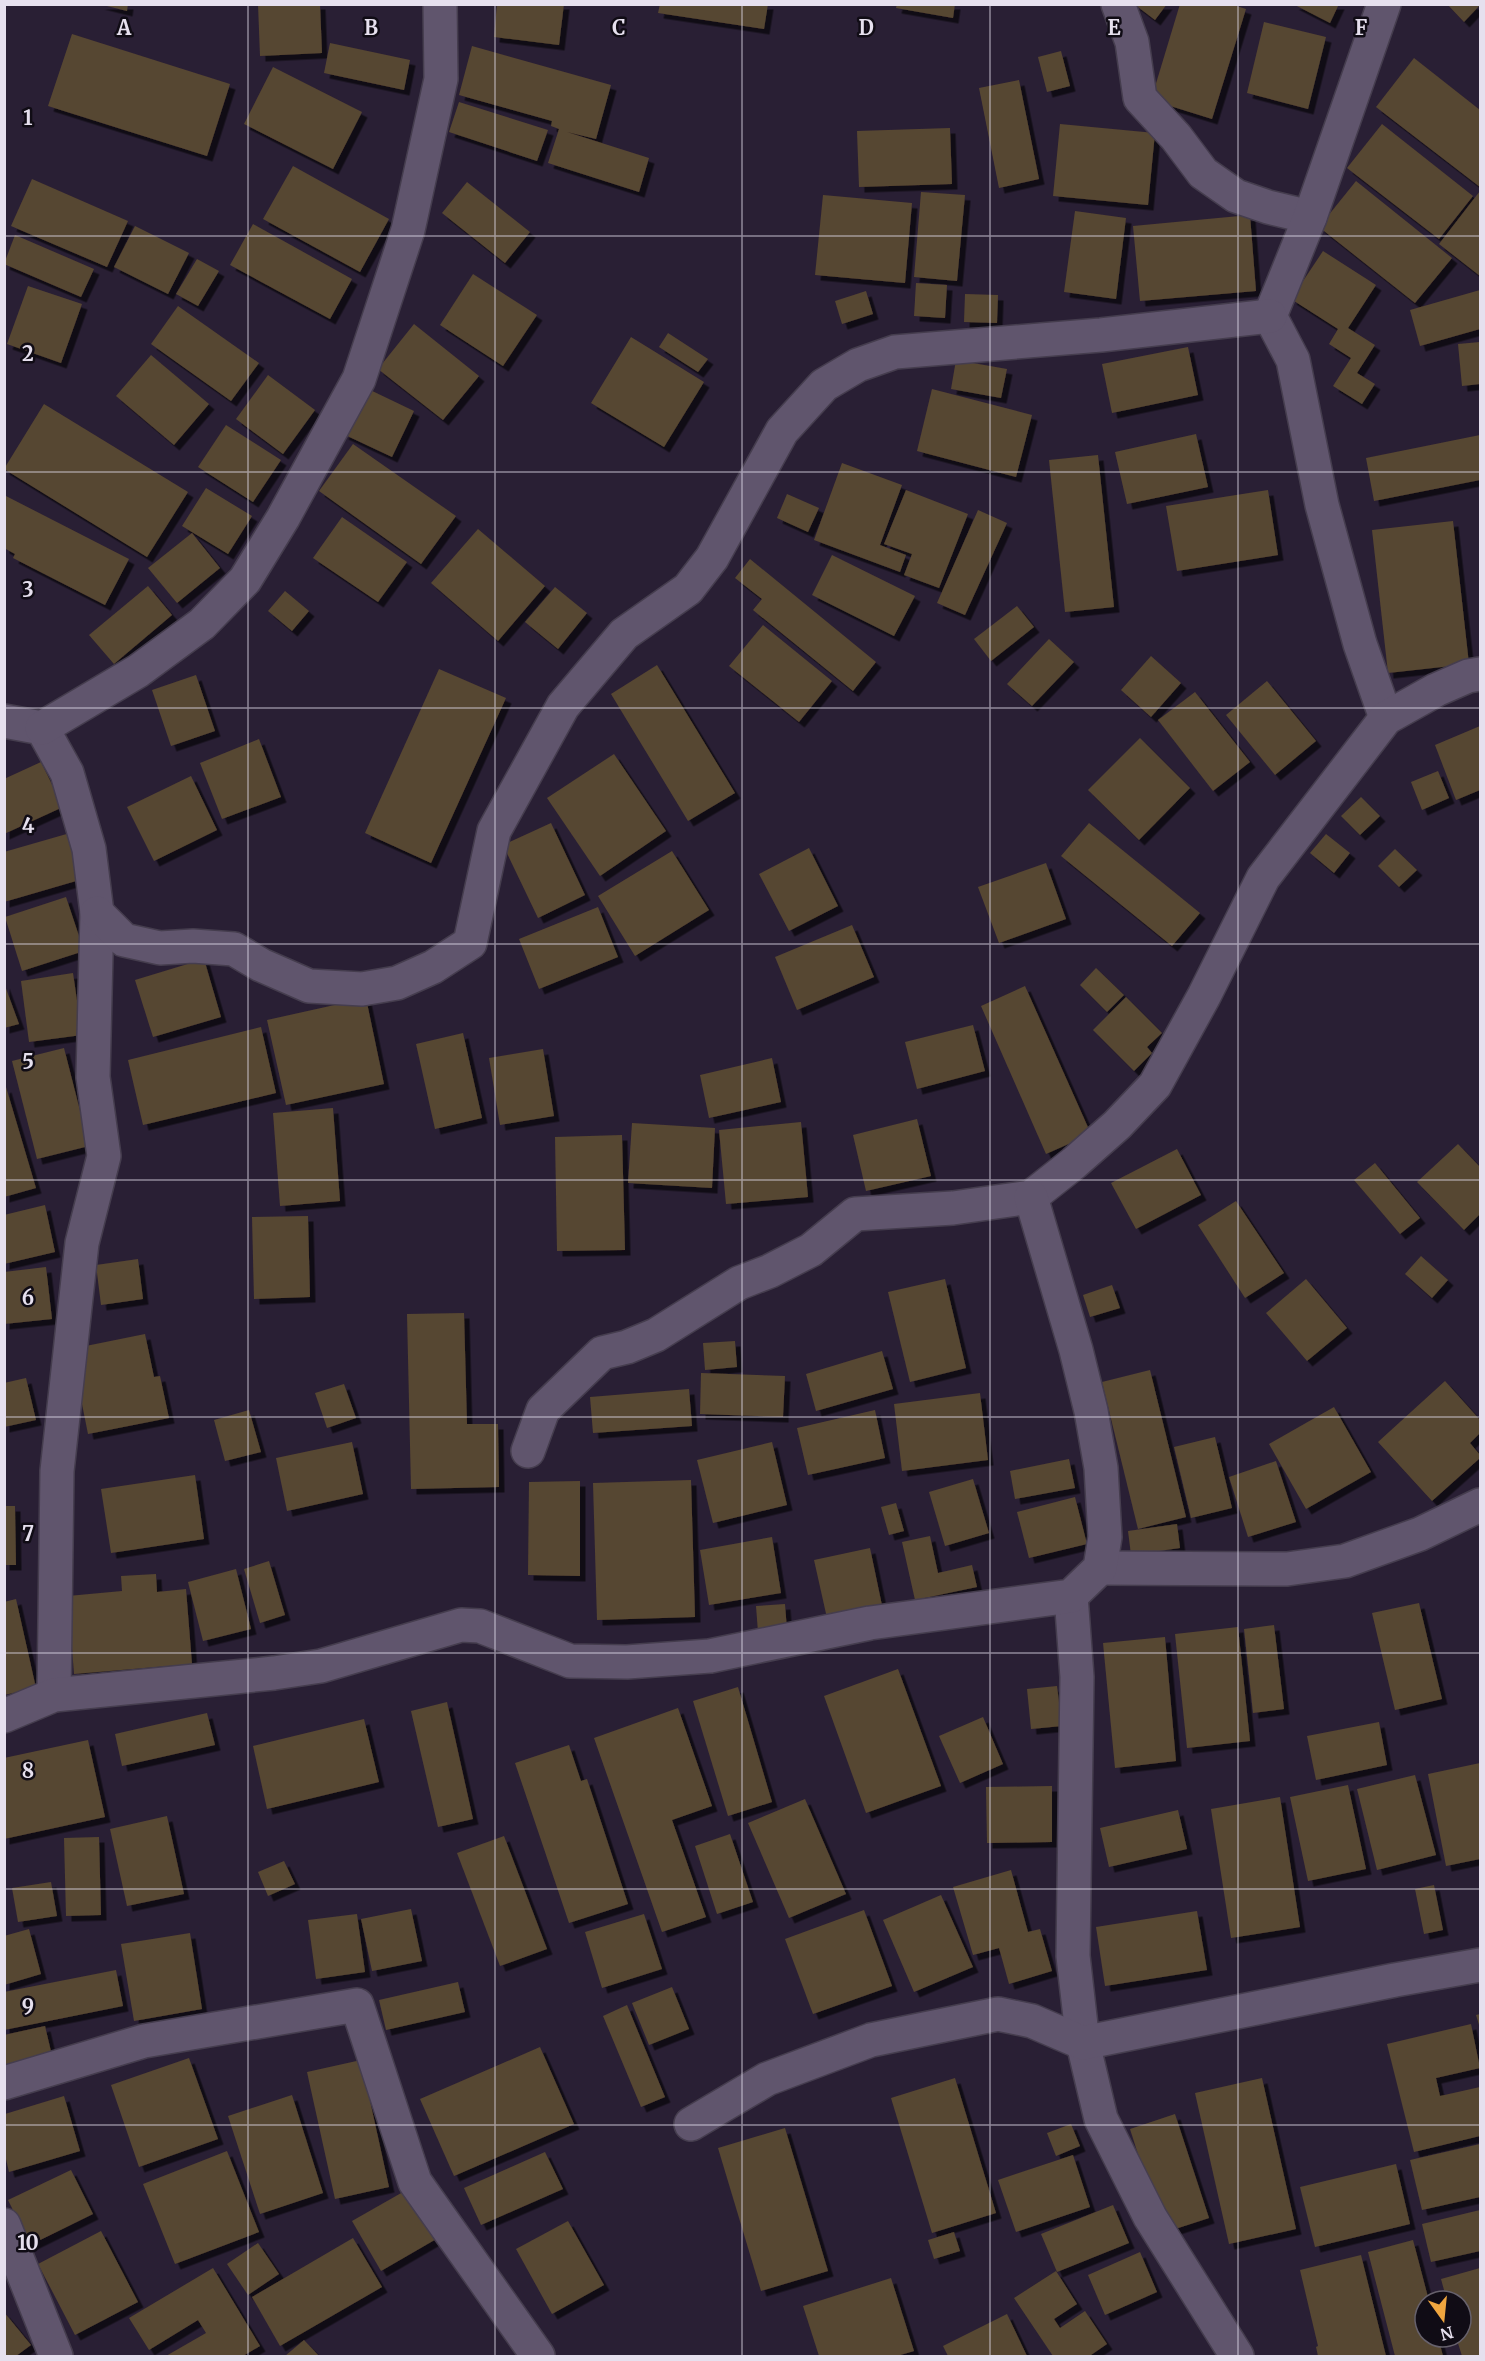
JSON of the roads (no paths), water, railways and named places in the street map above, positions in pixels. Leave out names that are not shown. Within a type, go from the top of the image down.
[{"type":"street","points":[[4,721],[42,728],[138,671],[202,624],[245,580],[288,508],[359,379],[408,230],[441,79],[440,4]]},
{"type":"street","points":[[1118,4],[1132,42],[1140,98],[1176,137],[1203,174],[1236,196],[1268,207],[1310,217]]},
{"type":"street","points":[[1384,4],[1310,217],[1270,316],[1293,360],[1322,505],[1360,644],[1386,718]]},
{"type":"street","points":[[97,913],[124,940],[160,948],[193,946],[234,949],[261,965],[309,986],[362,989],[398,983],[432,967],[470,943],[494,831],[563,706],[624,634],[688,589],[712,558],[782,431],[824,385],[858,365],[895,352],[1101,335],[1270,316]]},
{"type":"street","points":[[528,1451],[543,1410],[602,1353],[627,1347],[656,1335],[739,1282],[770,1271],[811,1250],[855,1214],[953,1208],[1031,1197],[1117,1125],[1155,1085],[1204,996],[1263,878],[1386,718],[1436,690],[1468,676],[1480,674]]},
{"type":"street","points":[[42,728],[67,773],[89,849],[97,913],[93,1077],[104,1156],[82,1243],[57,1471],[54,1695]]},
{"type":"street","points":[[4,1716],[54,1695],[274,1673],[321,1666],[461,1625],[480,1626],[570,1661],[627,1662],[710,1656],[870,1623],[1071,1596],[1100,1568],[1105,1536],[1101,1468],[1091,1411],[1076,1350],[1031,1197]]},
{"type":"street","points":[[1100,1568],[1287,1569],[1345,1561],[1420,1534],[1480,1505]]},
{"type":"street","points":[[1071,1596],[1077,1677],[1073,1956],[1083,2043],[1101,2119],[1150,2217],[1237,2356]]},
{"type":"street","points":[[691,2124],[767,2079],[882,2038],[998,2014],[1032,2021],[1083,2043],[1480,1965]]},
{"type":"street","points":[[4,2083],[144,2041],[357,2005],[415,2182],[538,2356]]},
{"type":"street","points":[[4,2225],[56,2356]]}]
